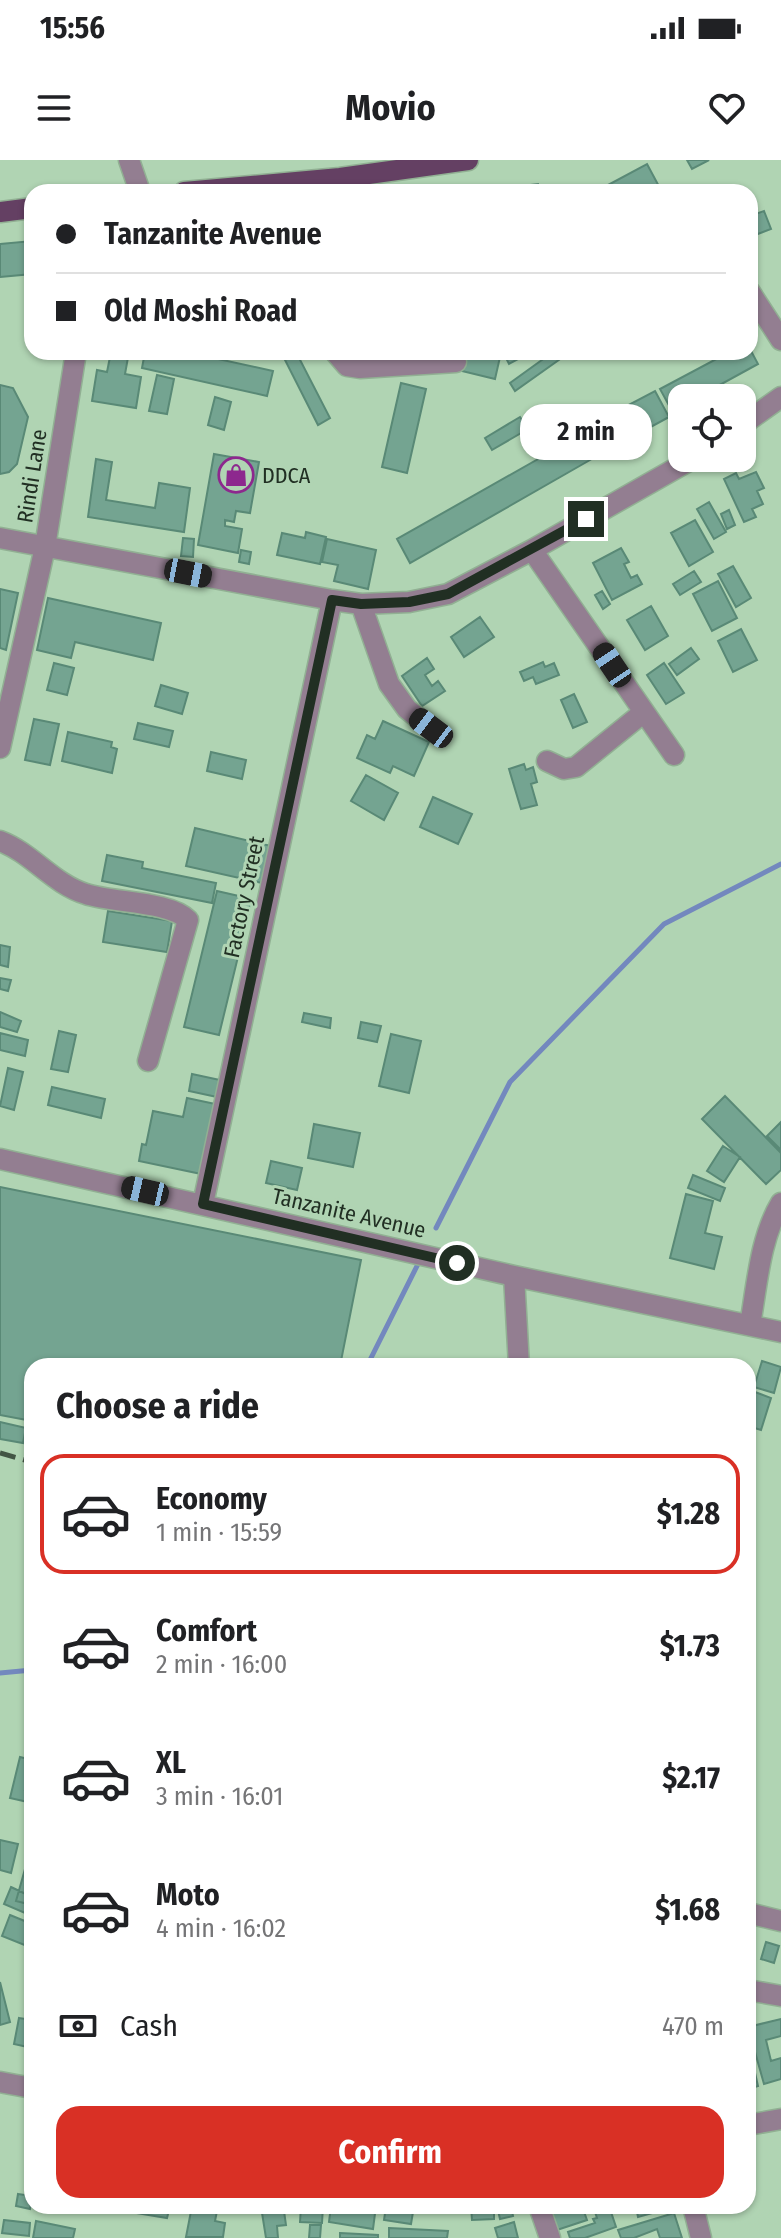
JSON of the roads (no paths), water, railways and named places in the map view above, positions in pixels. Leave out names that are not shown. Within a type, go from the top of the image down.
[{"type":"main road","points":[[344,184],[468,160]]},
{"type":"main road","points":[[0,212],[24,209]]},
{"type":"street","points":[[129,160],[137,184]]},
{"type":"street","points":[[758,304],[781,340]]},
{"type":"street","name":"Rindi Lane","points":[[0,748],[45,547],[75,360]]},
{"type":"street","points":[[342,360],[347,366],[360,368],[456,362]]},
{"type":"street","points":[[756,415],[781,397]]},
{"type":"street","points":[[0,538],[332,600],[361,604],[409,602],[448,594],[669,472]]},
{"type":"street","points":[[532,550],[674,755]]},
{"type":"street","name":"Factory Street","points":[[203,1204],[332,600]]},
{"type":"street","points":[[361,604],[389,684],[407,709],[431,728]]},
{"type":"street","points":[[547,761],[564,769],[576,767],[644,712]]},
{"type":"street","points":[[0,841],[82,893],[175,911],[188,920],[148,1061]]},
{"type":"street","name":"Tanzanite Avenue","points":[[0,1159],[514,1276],[781,1332]]},
{"type":"street","points":[[750,1325],[761,1263],[773,1217],[781,1203]]},
{"type":"street","points":[[514,1276],[519,1358]]},
{"type":"street","points":[[756,1915],[781,1921]]},
{"type":"street","points":[[756,1991],[781,1996]]},
{"type":"street","points":[[0,2082],[24,2086]]},
{"type":"street","points":[[756,2124],[781,2119]]},
{"type":"street","points":[[542,2214],[550,2238]]},
{"type":"street","points":[[695,2214],[701,2238]]},
{"type":"waterway","points":[[436,1228],[510,1082],[664,924],[781,864]]},
{"type":"waterway","points":[[371,1358],[420,1260]]},
{"type":"waterway","points":[[0,1673],[24,1671]]},
{"type":"railway","points":[[0,1453],[24,1460]]},
{"type":"place","name":"DDCA","points":[[236,475]]}]
